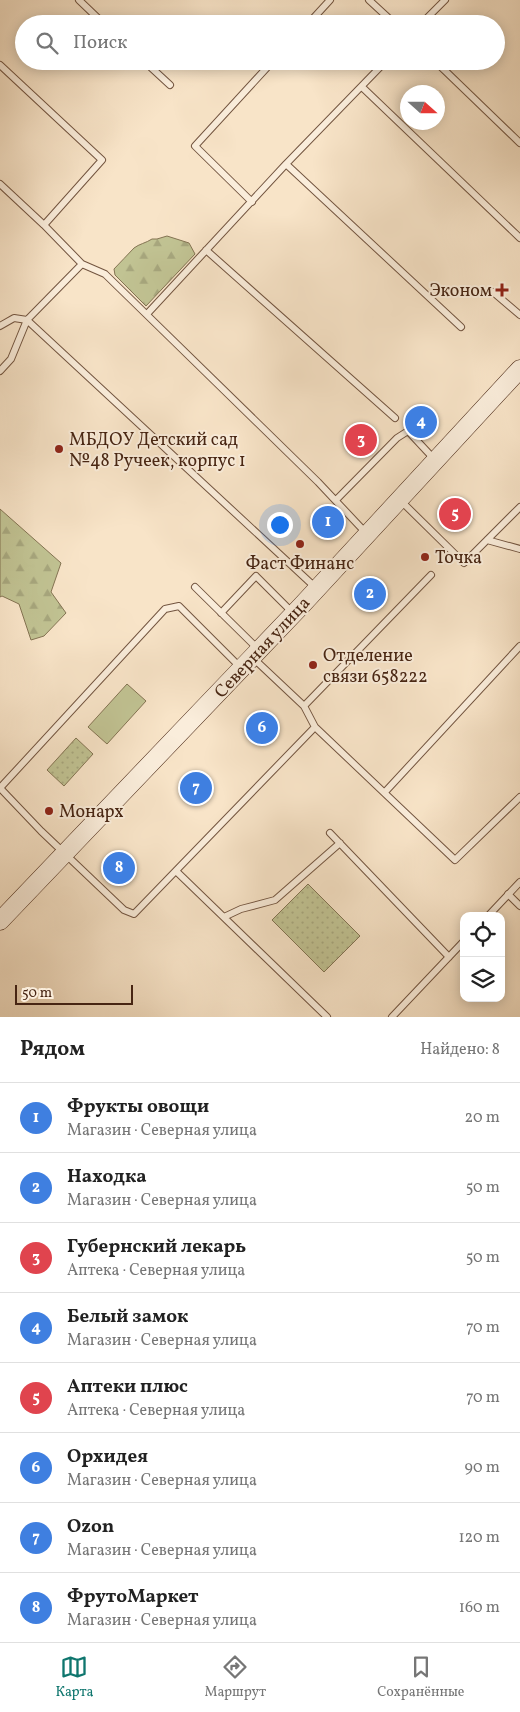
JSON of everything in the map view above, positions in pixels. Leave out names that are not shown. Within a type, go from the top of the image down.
[{"type":"main road","name":"Северная улица","points":[[0,921],[294,614],[520,370]]},
{"type":"lane","points":[[79,0],[95,15]]},
{"type":"lane","points":[[316,15],[330,0]]},
{"type":"lane","points":[[369,0],[385,15]]},
{"type":"lane","points":[[430,15],[444,0]]},
{"type":"lane","points":[[0,65],[102,160],[44,224]]},
{"type":"lane","points":[[154,70],[170,85]]},
{"type":"lane","points":[[252,202],[195,146],[265,70]]},
{"type":"lane","points":[[147,314],[286,164],[378,70]]},
{"type":"lane","points":[[444,70],[520,143]]},
{"type":"lane","points":[[362,87],[520,238]]},
{"type":"lane","points":[[286,164],[461,327]]},
{"type":"lane","points":[[0,184],[44,224],[82,264],[105,274],[336,500],[368,534]]},
{"type":"lane","points":[[206,250],[394,418]]},
{"type":"lane","points":[[0,371],[11,359],[27,320],[82,264]]},
{"type":"lane","points":[[493,292],[520,315]]},
{"type":"lane","points":[[0,326],[14,318],[27,320],[316,589]]},
{"type":"lane","points":[[336,500],[396,438],[408,431],[436,461]]},
{"type":"lane","points":[[400,500],[464,563],[520,507]]},
{"type":"lane","points":[[487,540],[520,550]]},
{"type":"lane","points":[[304,706],[431,575]]},
{"type":"lane","points":[[221,613],[256,576],[294,614]]},
{"type":"lane","points":[[195,587],[221,613],[251,659]]},
{"type":"lane","points":[[315,727],[134,914],[124,910],[0,788],[165,609],[179,606],[251,659],[304,706],[315,727],[455,860],[520,797]]},
{"type":"lane","points":[[385,792],[520,646]]},
{"type":"lane","points":[[330,833],[449,957]]},
{"type":"lane","points":[[224,917],[241,909],[275,900],[340,843]]},
{"type":"lane","points":[[176,871],[327,1017]]},
{"type":"lane","points":[[492,912],[520,882]]},
{"type":"lane","points":[[508,894],[520,906]]},
{"type":"lane","points":[[392,1017],[460,945]]},
{"type":"green space","points":[[167,236],[189,243],[195,254],[146,306],[115,275],[114,269],[136,247],[152,239]]},
{"type":"green space","points":[[0,509],[61,563],[51,592],[66,613],[44,636],[31,640],[19,604],[2,596],[0,597]]},
{"type":"green space","points":[[127,684],[146,701],[107,744],[88,727]]},
{"type":"green space","points":[[76,738],[93,754],[64,786],[47,770]]},
{"type":"green space","points":[[308,884],[360,936],[324,972],[272,920]]},
{"type":"place","name":"Эконом","points":[[502,290]]},
{"type":"place","name":"Белый замок","points":[[421,422]]},
{"type":"place","name":"Губернский лекарь","points":[[361,440]]},
{"type":"place","name":"МБДОУ Детский сад №48 Ручеек, корпус 1","points":[[59,449]]},
{"type":"place","name":"Аптеки плюс","points":[[455,514]]},
{"type":"place","name":"Фрукты овощи","points":[[328,522]]},
{"type":"place","name":"Фаст Финанс","points":[[300,544]]},
{"type":"place","name":"Точка","points":[[425,557]]},
{"type":"place","name":"Находка","points":[[370,594]]},
{"type":"place","name":"Отделение связи 658222","points":[[313,665]]},
{"type":"place","name":"Орхидея","points":[[262,728]]},
{"type":"place","name":"Ozon","points":[[196,788]]},
{"type":"place","name":"Монарх","points":[[49,811]]},
{"type":"place","name":"ФрутоМаркет","points":[[119,868]]}]
